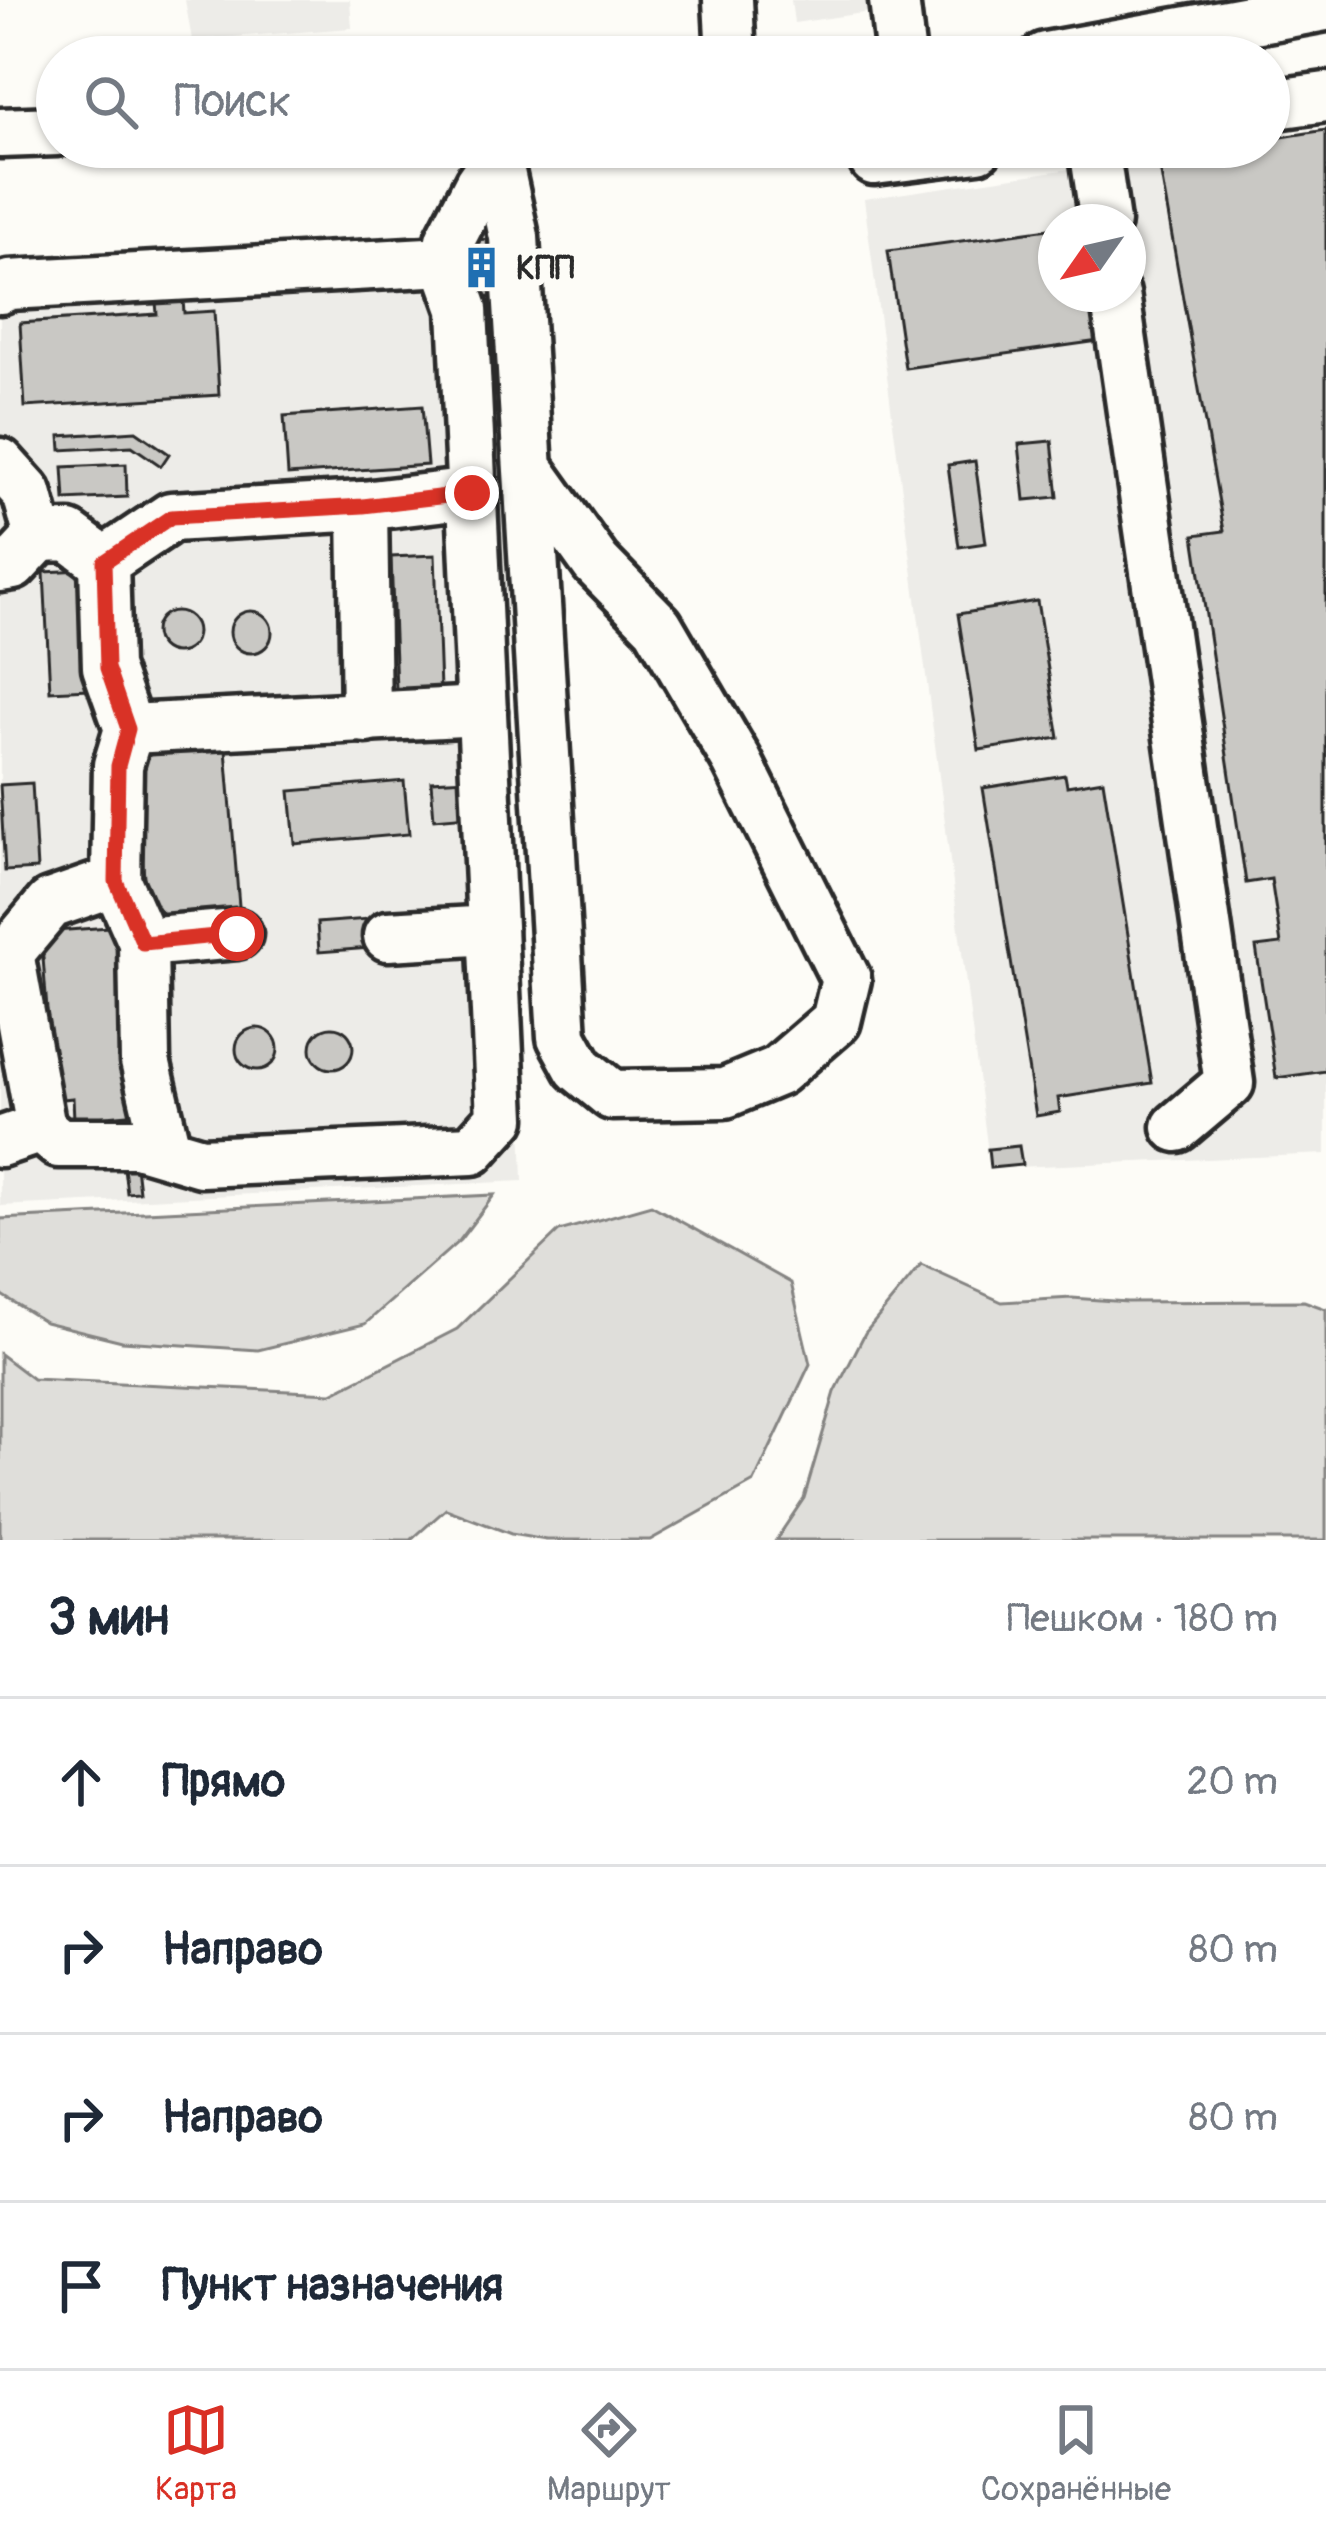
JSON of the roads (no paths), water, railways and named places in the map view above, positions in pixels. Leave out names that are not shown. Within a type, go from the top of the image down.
[{"type":"street","points":[[728,0],[730,36]]},
{"type":"street","points":[[894,0],[899,36]]},
{"type":"street","points":[[1162,36],[1310,6]]},
{"type":"street","points":[[1290,102],[1326,97]]},
{"type":"street","points":[[0,133],[36,131]]},
{"type":"street","points":[[116,881],[50,904],[4,954],[20,1135],[58,1143],[137,1142],[201,1162],[472,1150],[501,1118],[463,308],[446,261],[450,240],[488,168]]},
{"type":"street","points":[[500,168],[514,237],[562,1037],[579,1068],[612,1095],[725,1093],[778,1071],[836,1021],[846,979],[736,761],[658,626],[596,563],[528,468]]},
{"type":"street","points":[[1097,168],[1102,204]]},
{"type":"street","points":[[0,289],[9,284],[446,261]]},
{"type":"street","points":[[1118,312],[1229,1083],[1177,1127]]},
{"type":"street","points":[[0,463],[27,493],[39,537]]},
{"type":"street","points":[[104,562],[171,517],[363,506],[472,493]]},
{"type":"street","points":[[363,506],[367,718]]},
{"type":"street","points":[[0,567],[13,565],[39,537],[69,536],[104,562]]},
{"type":"street","points":[[104,562],[107,668],[128,729],[118,766],[116,881],[143,943],[145,1060],[166,1150]]},
{"type":"street","points":[[128,729],[482,711]]},
{"type":"street","points":[[388,936],[492,930]]},
{"type":"street","points":[[143,943],[237,934]]},
{"type":"place","name":"КПП","points":[[482,268]]}]
